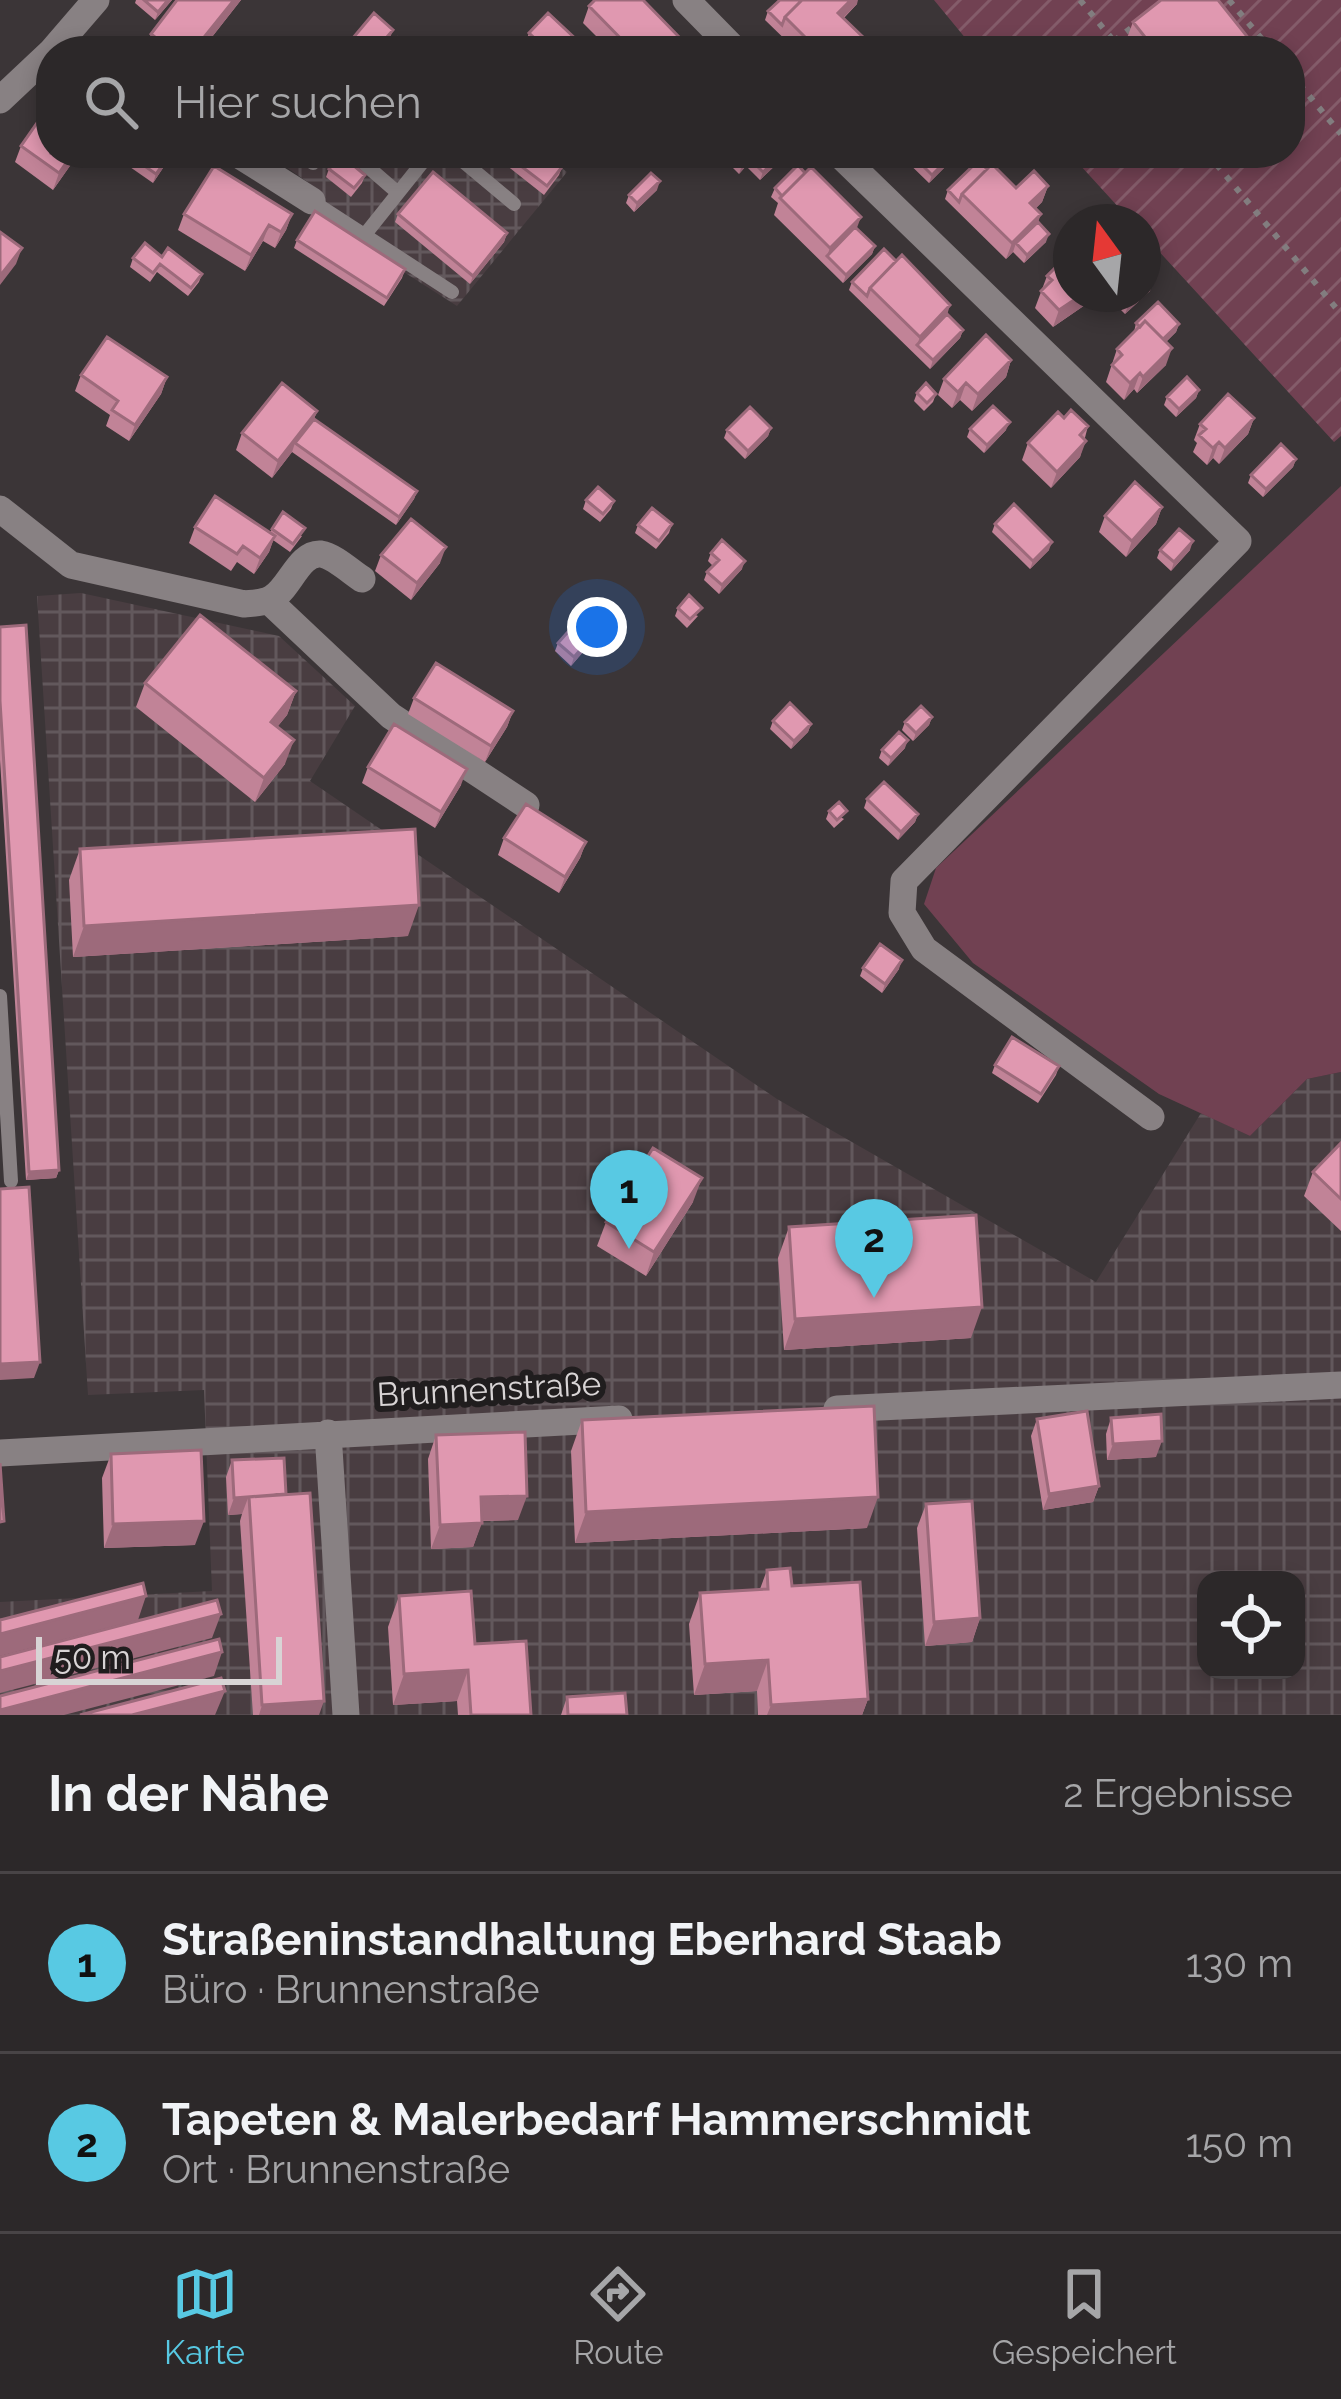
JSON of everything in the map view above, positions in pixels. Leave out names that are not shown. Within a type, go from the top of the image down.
[{"type":"street","points":[[69,36],[96,0]]},
{"type":"street","points":[[686,0],[721,36]]},
{"type":"street","points":[[0,100],[36,69]]},
{"type":"street","points":[[260,168],[312,201]]},
{"type":"street","points":[[853,168],[1238,541],[904,881],[902,913],[924,949],[1151,1117]]},
{"type":"street","points":[[0,508],[71,566],[244,604],[269,601],[285,588],[306,558],[316,554],[362,579]]},
{"type":"street","points":[[269,601],[391,716],[526,805]]},
{"type":"street","points":[[799,1411],[1341,1385]]},
{"type":"street","name":"Brunnenstraße","points":[[0,1454],[658,1418]]},
{"type":"street","points":[[328,1433],[346,1715]]},
{"type":"lane","points":[[369,168],[398,193]]},
{"type":"lane","points":[[363,237],[418,168]]},
{"type":"lane","points":[[471,168],[514,205]]},
{"type":"lane","points":[[312,201],[452,292]]},
{"type":"lane","points":[[0,996],[11,1181]]},
{"type":"path","points":[[1080,0],[1110,36]]},
{"type":"path","points":[[1229,0],[1259,36]]},
{"type":"path","points":[[1120,36],[1149,14]]},
{"type":"path","points":[[1305,91],[1341,134]]},
{"type":"path","points":[[1219,168],[1341,314]]},
{"type":"shaded area","points":[[934,0],[1341,0],[1341,436],[1334,442],[1161,254],[1161,204],[1116,204],[1083,168],[1305,168],[1305,36],[964,36]]},
{"type":"shaded area","points":[[287,168],[562,168],[567,172],[457,306],[305,209],[319,190]]},
{"type":"shaded area","points":[[1341,486],[1341,1072],[1307,1079],[1250,1136],[1159,1094],[973,963],[924,904],[936,868]]},
{"type":"shaded area","points":[[81,593],[279,636],[355,706],[310,781],[777,1099],[1096,1282],[1201,1113],[1250,1136],[1307,1079],[1341,1072],[1341,1715],[0,1715],[0,1602],[212,1591],[204,1390],[88,1395],[37,596]]},
{"type":"building","points":[[144,0],[168,0],[158,12]]},
{"type":"building","points":[[177,0],[234,0],[205,36],[151,34]]},
{"type":"building","points":[[595,0],[643,0],[678,36],[618,36],[589,6]]},
{"type":"building","points":[[780,0],[802,0],[782,25],[768,11]]},
{"type":"building","points":[[802,0],[851,0],[838,13],[862,36],[804,36],[785,17]]},
{"type":"building","points":[[1161,0],[1218,0],[1247,36],[1144,36],[1133,22]]},
{"type":"building","points":[[374,13],[393,30],[388,36],[355,36]]},
{"type":"building","points":[[548,13],[573,36],[532,36],[529,33]]},
{"type":"building","points":[[36,124],[36,157],[21,146]]},
{"type":"building","points":[[213,168],[217,168],[292,214],[281,232],[269,225],[251,255],[184,214]]},
{"type":"building","points":[[357,168],[365,175],[354,188],[329,169]]},
{"type":"building","points":[[524,168],[561,168],[547,186]]},
{"type":"building","points":[[795,168],[805,173],[782,196],[775,188]]},
{"type":"building","points":[[812,168],[861,217],[830,248],[780,198]]},
{"type":"building","points":[[971,168],[987,169],[959,202],[948,190]]},
{"type":"building","points":[[988,168],[996,168],[1016,188],[1034,171],[1048,186],[1030,203],[1041,214],[1012,243],[962,194]]},
{"type":"building","points":[[433,172],[507,233],[473,276],[398,214]]},
{"type":"building","points":[[651,173],[660,181],[637,203],[629,195]]},
{"type":"building","points":[[315,211],[405,269],[387,298],[297,240]]},
{"type":"building","points":[[1038,222],[1049,234],[1027,255],[1016,243]]},
{"type":"building","points":[[855,227],[875,246],[846,275],[827,256]]},
{"type":"building","points":[[0,232],[22,248],[0,276]]},
{"type":"building","points":[[145,243],[162,257],[168,248],[202,274],[191,288],[160,264],[153,273],[133,258]]},
{"type":"building","points":[[884,249],[896,261],[867,296],[852,282]]},
{"type":"building","points":[[902,255],[950,305],[920,337],[870,288]]},
{"type":"building","points":[[1053,270],[1053,304],[1041,291],[1052,280],[1047,276]]},
{"type":"building","points":[[1161,305],[1179,324],[1163,339],[1145,321],[1140,327],[1136,323],[1148,312],[1161,312]]},
{"type":"building","points":[[947,314],[963,330],[933,360],[917,345]]},
{"type":"building","points":[[1145,321],[1172,348],[1143,377],[1140,373],[1130,383],[1112,365],[1122,355],[1117,349]]},
{"type":"building","points":[[986,335],[1011,360],[978,394],[966,383],[958,392],[944,379]]},
{"type":"building","points":[[107,337],[167,377],[135,425],[112,410],[118,401],[81,375]]},
{"type":"building","points":[[1187,377],[1199,390],[1179,409],[1167,397]]},
{"type":"building","points":[[282,383],[317,411],[278,461],[242,433]]},
{"type":"building","points":[[926,383],[936,394],[927,403],[917,393]]},
{"type":"building","points":[[1228,394],[1254,418],[1225,448],[1219,442],[1213,448],[1199,435],[1206,429],[1200,424]]},
{"type":"building","points":[[993,406],[1010,422],[987,445],[970,429]]},
{"type":"building","points":[[750,407],[771,428],[748,451],[727,430]]},
{"type":"building","points":[[1071,410],[1088,426],[1080,435],[1086,441],[1057,472],[1028,443],[1058,412],[1064,418]]},
{"type":"building","points":[[314,419],[417,491],[399,517],[295,443]]},
{"type":"building","points":[[1281,444],[1296,459],[1266,489],[1251,475]]},
{"type":"building","points":[[1135,482],[1162,507],[1132,541],[1105,516]]},
{"type":"building","points":[[598,487],[614,501],[603,514],[586,500]]},
{"type":"building","points":[[215,496],[275,536],[260,558],[243,546],[237,554],[195,527]]},
{"type":"building","points":[[1014,504],[1052,542],[1033,561],[995,524]]},
{"type":"building","points":[[652,508],[672,524],[659,541],[638,525]]},
{"type":"building","points":[[283,512],[305,528],[293,544],[272,529]]},
{"type":"building","points":[[411,519],[446,547],[417,583],[381,555]]},
{"type":"building","points":[[1179,529],[1193,541],[1174,562],[1160,550]]},
{"type":"building","points":[[722,540],[745,561],[722,585],[707,572],[719,560],[711,553]]},
{"type":"building","points":[[689,595],[702,608],[690,619],[678,608]]},
{"type":"building","points":[[200,615],[296,691],[271,722],[294,740],[264,778],[145,683]]},
{"type":"building","points":[[582,616],[598,630],[574,657],[558,643]]},
{"type":"building","points":[[26,625],[59,1170],[29,1172],[0,701],[0,627]]},
{"type":"building","points":[[436,663],[513,711],[491,746],[414,698]]},
{"type":"building","points":[[790,703],[811,724],[794,741],[773,721]]},
{"type":"building","points":[[921,706],[932,717],[916,733],[905,722]]},
{"type":"building","points":[[394,724],[467,769],[441,812],[368,767]]},
{"type":"building","points":[[899,732],[908,740],[891,758],[882,750]]},
{"type":"building","points":[[884,782],[918,814],[901,832],[867,799]]},
{"type":"building","points":[[839,802],[847,811],[837,820],[829,811]]},
{"type":"building","points":[[526,804],[586,842],[565,877],[504,838]]},
{"type":"building","points":[[415,829],[419,905],[84,926],[80,849]]},
{"type":"building","points":[[880,944],[902,960],[885,984],[863,968]]},
{"type":"building","points":[[1012,1037],[1059,1066],[1041,1094],[995,1065]]},
{"type":"building","points":[[1341,1143],[1341,1199],[1313,1172]]},
{"type":"building","points":[[653,1148],[702,1178],[654,1252],[606,1222]]},
{"type":"building","points":[[29,1187],[40,1362],[0,1364],[0,1189]]},
{"type":"building","points":[[976,1215],[982,1307],[795,1319],[789,1227]]},
{"type":"building","points":[[874,1406],[878,1497],[586,1512],[582,1420]]},
{"type":"building","points":[[1087,1411],[1099,1486],[1049,1494],[1037,1419]]},
{"type":"building","points":[[1161,1414],[1162,1441],[1113,1444],[1111,1418]]},
{"type":"building","points":[[525,1432],[527,1496],[481,1497],[482,1523],[440,1525],[436,1435]]},
{"type":"building","points":[[201,1450],[204,1521],[113,1524],[111,1454]]},
{"type":"building","points":[[284,1458],[286,1494],[234,1498],[232,1460]]},
{"type":"building","points":[[0,1463],[4,1521],[0,1522]]},
{"type":"building","points":[[310,1493],[324,1701],[262,1705],[249,1497]]},
{"type":"building","points":[[972,1501],[980,1618],[934,1622],[926,1504]]},
{"type":"building","points":[[790,1568],[792,1586],[860,1582],[868,1699],[771,1705],[768,1660],[705,1664],[700,1593],[768,1589],[767,1570]]},
{"type":"building","points":[[143,1583],[146,1596],[0,1634],[0,1620]]},
{"type":"building","points":[[471,1591],[475,1644],[526,1641],[531,1715],[471,1715],[468,1670],[404,1674],[399,1596]]},
{"type":"building","points":[[217,1600],[221,1614],[0,1671],[0,1657]]},
{"type":"building","points":[[219,1639],[222,1652],[0,1710],[0,1696]]},
{"type":"building","points":[[221,1678],[225,1691],[132,1715],[80,1715]]},
{"type":"building","points":[[625,1693],[627,1715],[568,1715],[567,1697]]},
{"type":"place","name":"Straßeninstandhaltung Eberhard Staab","points":[[629,1249]]},
{"type":"place","name":"Tapeten & Malerbedarf Hammerschmidt","points":[[874,1298]]}]
